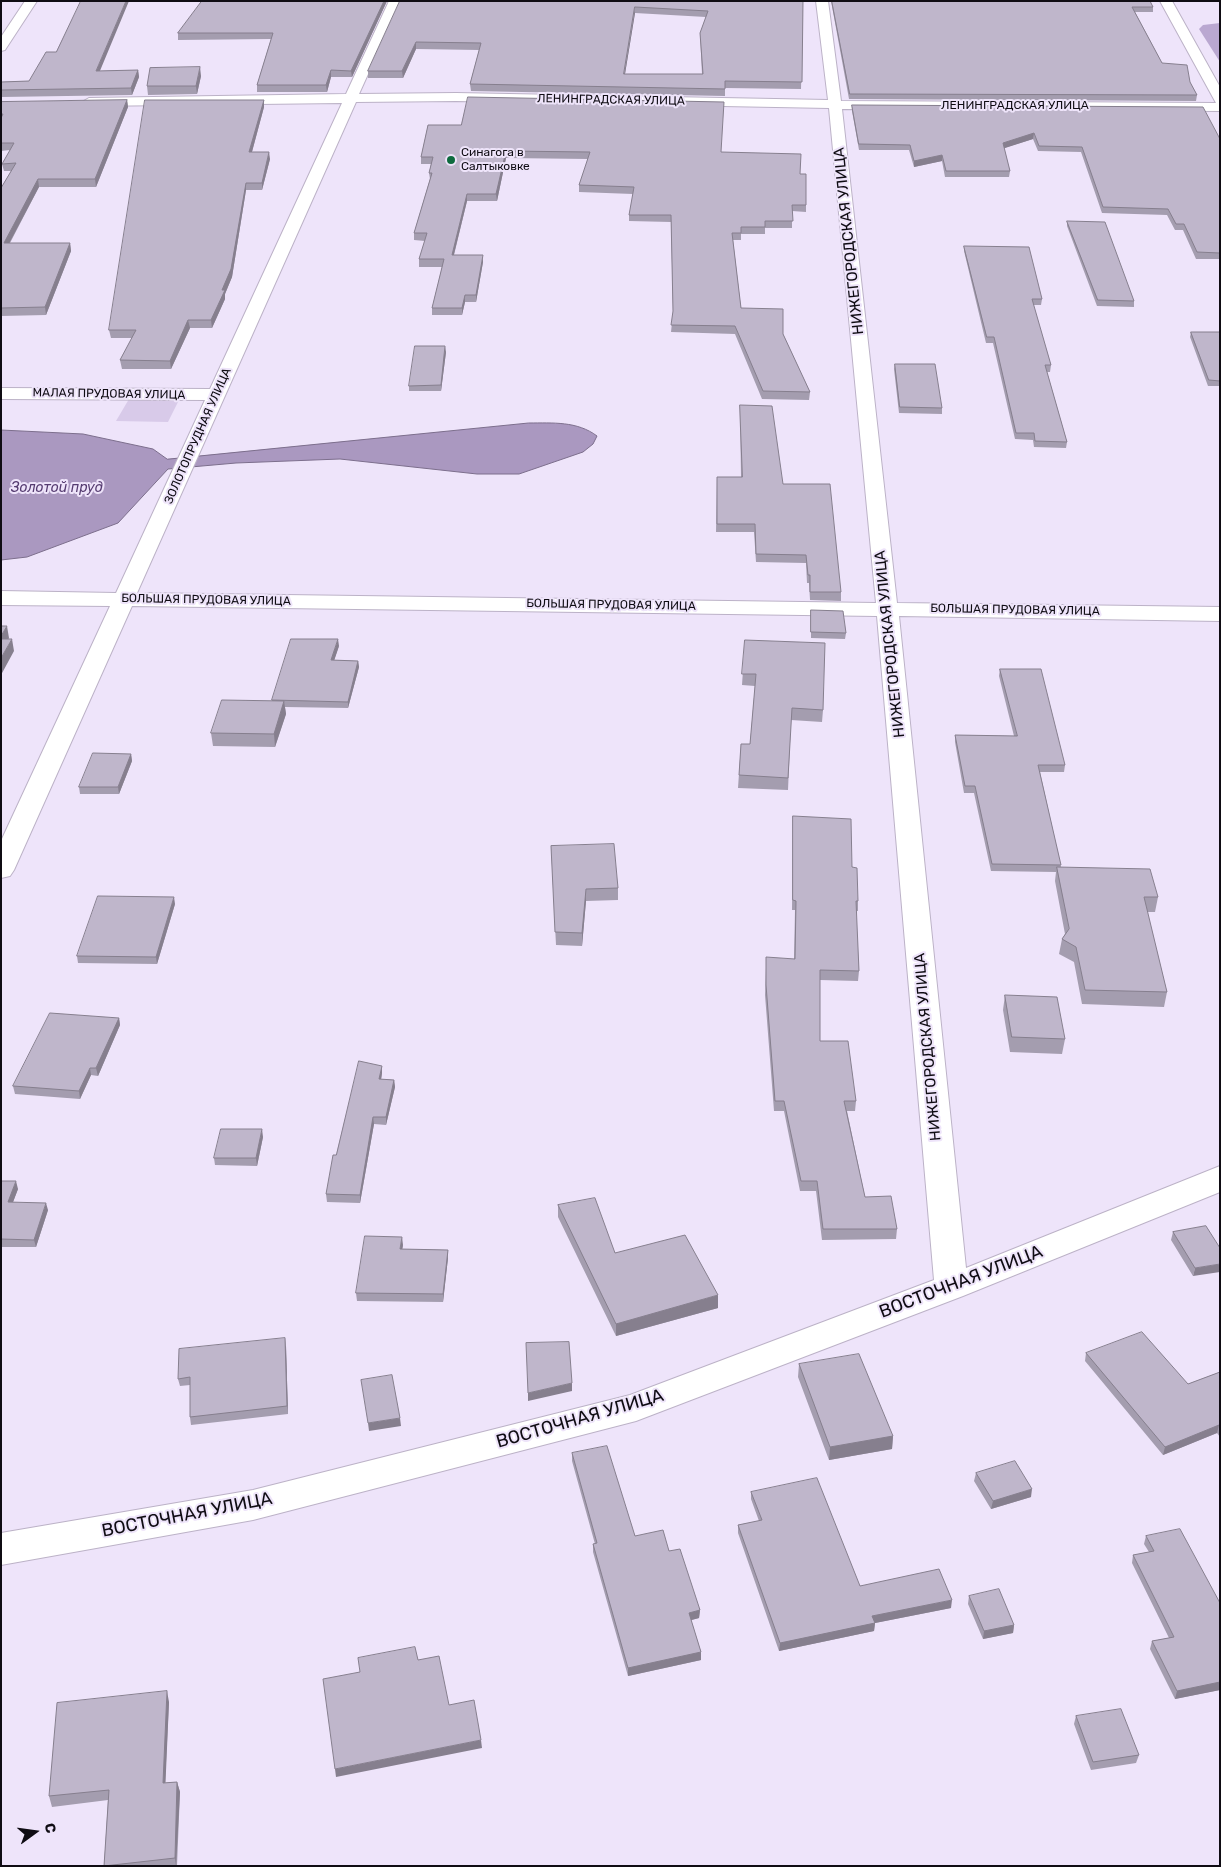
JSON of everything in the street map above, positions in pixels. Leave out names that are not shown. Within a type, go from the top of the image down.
[{"type":"street","points":[[1,47],[31,1]]},
{"type":"street","name":"ЗОЛОТОПРУДНАЯ УЛИЦА","points":[[1,870],[395,1]]},
{"type":"street","name":"НИЖЕГОРОДСКАЯ УЛИЦА","points":[[822,1],[835,104],[887,608],[951,1287]]},
{"type":"street","points":[[1166,1],[1220,100]]},
{"type":"street","name":"ЛЕНИНГРАДСКАЯ УЛИЦА","points":[[76,102],[352,97],[1220,107]]},
{"type":"street","name":"МАЛАЯ ПРУДОВАЯ УЛИЦА","points":[[1,393],[217,395]]},
{"type":"street","name":"БОЛЬШАЯ ПРУДОВАЯ УЛИЦА","points":[[1,598],[887,608],[1220,614]]},
{"type":"street","name":"ВОСТОЧНАЯ УЛИЦА","points":[[1,1548],[253,1505],[636,1407],[1218,1184]]},
{"type":"shaded area","points":[[1220,23],[1220,62],[1199,29],[1203,25]]},
{"type":"shaded area","points":[[129,399],[179,400],[168,422],[116,421]]},
{"type":"water","name":"Золотой пруд","points":[[529,423],[573,425],[597,436],[593,444],[583,452],[519,474],[477,474],[340,459],[236,463],[168,469],[118,523],[27,557],[1,560],[1,430],[83,434],[153,449],[167,459]]},
{"type":"building","points":[[81,1],[126,1],[96,71],[138,70],[131,88],[1,90],[1,82],[29,81],[46,52],[56,52]]},
{"type":"building","points":[[202,1],[384,1],[351,71],[331,70],[326,85],[257,85],[273,33],[178,33]]},
{"type":"building","points":[[400,1],[803,1],[802,82],[725,81],[725,89],[470,84],[481,43],[416,42],[402,71],[368,71]],"holes":[[[635,7],[708,11],[700,33],[703,74],[624,74]]]},
{"type":"building","points":[[832,1],[1150,1],[1153,7],[1132,7],[1162,63],[1187,65],[1190,82],[1197,95],[850,94]]},
{"type":"building","points":[[200,67],[196,86],[147,86],[150,68]]},
{"type":"building","points":[[468,97],[724,102],[721,152],[801,154],[800,174],[806,174],[806,205],[792,205],[793,221],[765,221],[765,227],[741,227],[741,233],[732,233],[741,308],[783,309],[783,334],[810,392],[763,391],[735,326],[671,325],[673,311],[671,215],[629,215],[634,187],[579,185],[590,152],[506,151],[496,194],[467,194],[452,255],[483,255],[476,295],[465,295],[462,308],[432,308],[444,259],[419,259],[427,233],[414,233],[432,173],[429,173],[433,157],[421,157],[428,125],[461,125]]},
{"type":"building","points":[[127,100],[95,179],[38,179],[4,243],[70,243],[45,307],[1,308],[1,188],[16,163],[2,164],[14,143],[1,143],[1,118],[3,114],[1,114],[1,102]]},
{"type":"building","points":[[145,100],[264,100],[249,152],[269,152],[262,183],[246,183],[231,269],[222,290],[225,290],[211,320],[188,320],[170,361],[120,360],[136,330],[109,330]]},
{"type":"building","points":[[852,105],[1203,107],[1220,139],[1220,253],[1197,252],[1184,224],[1176,224],[1168,209],[1103,207],[1082,147],[1039,146],[1034,133],[1003,143],[1010,171],[946,171],[942,155],[914,161],[910,145],[859,144]]},
{"type":"building","points":[[1067,221],[1105,222],[1134,301],[1098,300]]},
{"type":"building","points":[[964,246],[1029,247],[1042,299],[1032,299],[1051,365],[1045,365],[1067,442],[1035,441],[1034,433],[1016,433],[994,337],[987,337]]},
{"type":"building","points":[[1191,332],[1220,332],[1220,381],[1209,380]]},
{"type":"building","points":[[415,346],[445,346],[441,385],[409,386]]},
{"type":"building","points":[[895,364],[935,364],[942,408],[900,407]]},
{"type":"building","points":[[740,405],[772,406],[783,484],[830,484],[841,592],[810,592],[810,575],[808,575],[806,555],[756,554],[755,524],[717,524],[717,477],[742,477]]},
{"type":"building","points":[[811,610],[843,611],[846,633],[811,632]]},
{"type":"building","points":[[1,626],[7,626],[1,636]]},
{"type":"building","points":[[1,639],[12,639],[1,658]]},
{"type":"building","points":[[291,639],[338,639],[331,660],[358,661],[348,702],[272,700]]},
{"type":"building","points":[[745,640],[825,643],[823,710],[792,708],[788,778],[739,775],[741,744],[750,744],[756,674],[742,674]]},
{"type":"building","points":[[1000,669],[1041,669],[1065,765],[1038,765],[1061,865],[992,864],[975,786],[965,786],[955,735],[1017,736]]},
{"type":"building","points":[[222,700],[284,701],[274,734],[211,733]]},
{"type":"building","points":[[93,753],[131,754],[118,787],[79,787]]},
{"type":"building","points":[[793,816],[851,819],[852,867],[857,868],[858,901],[856,901],[859,971],[820,970],[820,1041],[848,1041],[856,1101],[844,1101],[865,1197],[891,1196],[897,1229],[823,1229],[817,1181],[801,1181],[784,1101],[775,1101],[766,985],[766,957],[795,959],[796,901],[793,900]]},
{"type":"building","points":[[614,844],[618,888],[586,889],[582,933],[555,932],[551,846]]},
{"type":"building","points":[[1057,867],[1150,869],[1158,897],[1144,897],[1167,992],[1085,990],[1076,947],[1062,939],[1069,929]]},
{"type":"building","points":[[98,896],[174,897],[156,957],[77,956]]},
{"type":"building","points":[[1005,995],[1057,997],[1065,1039],[1012,1037]]},
{"type":"building","points":[[50,1013],[119,1018],[96,1068],[90,1068],[79,1091],[13,1086]]},
{"type":"building","points":[[359,1061],[382,1066],[379,1079],[394,1080],[386,1117],[373,1117],[360,1195],[326,1194],[333,1155],[336,1155]]},
{"type":"building","points":[[221,1129],[262,1129],[256,1158],[214,1158]]},
{"type":"building","points":[[1,1181],[16,1181],[8,1202],[46,1203],[34,1240],[1,1239]]},
{"type":"building","points":[[595,1198],[615,1253],[685,1235],[718,1295],[616,1324],[558,1205]]},
{"type":"building","points":[[1206,1226],[1220,1248],[1220,1264],[1195,1268],[1173,1232]]},
{"type":"building","points":[[365,1236],[402,1237],[400,1249],[448,1250],[443,1294],[356,1293]]},
{"type":"building","points":[[1142,1332],[1188,1384],[1220,1372],[1220,1427],[1219,1425],[1165,1447],[1086,1353]]},
{"type":"building","points":[[285,1338],[287,1406],[190,1417],[190,1377],[178,1379],[179,1349]]},
{"type":"building","points":[[569,1342],[572,1383],[528,1393],[526,1343]]},
{"type":"building","points":[[859,1354],[893,1436],[830,1447],[799,1364]]},
{"type":"building","points":[[392,1375],[400,1418],[368,1423],[361,1380]]},
{"type":"building","points":[[607,1446],[635,1536],[663,1530],[669,1551],[680,1549],[700,1610],[689,1613],[701,1652],[628,1668],[593,1544],[597,1543],[572,1453]]},
{"type":"building","points":[[1015,1461],[1032,1489],[993,1501],[976,1473]]},
{"type":"building","points":[[817,1478],[860,1586],[939,1569],[952,1600],[872,1616],[875,1623],[780,1643],[738,1525],[762,1520],[751,1492]]},
{"type":"building","points":[[1180,1529],[1220,1603],[1220,1682],[1177,1691],[1152,1641],[1174,1637],[1133,1555],[1154,1551],[1146,1536]]},
{"type":"building","points":[[999,1589],[1014,1625],[984,1631],[969,1596]]},
{"type":"building","points":[[415,1647],[418,1660],[439,1656],[449,1705],[474,1700],[481,1740],[335,1769],[323,1679],[360,1672],[358,1658]]},
{"type":"building","points":[[167,1691],[163,1783],[177,1782],[175,1858],[104,1866],[109,1790],[49,1796],[57,1703]]},
{"type":"building","points":[[1121,1709],[1139,1755],[1093,1762],[1076,1716]]},
{"type":"place","name":"Синагога в Салтыковке","points":[[451,160]]}]
